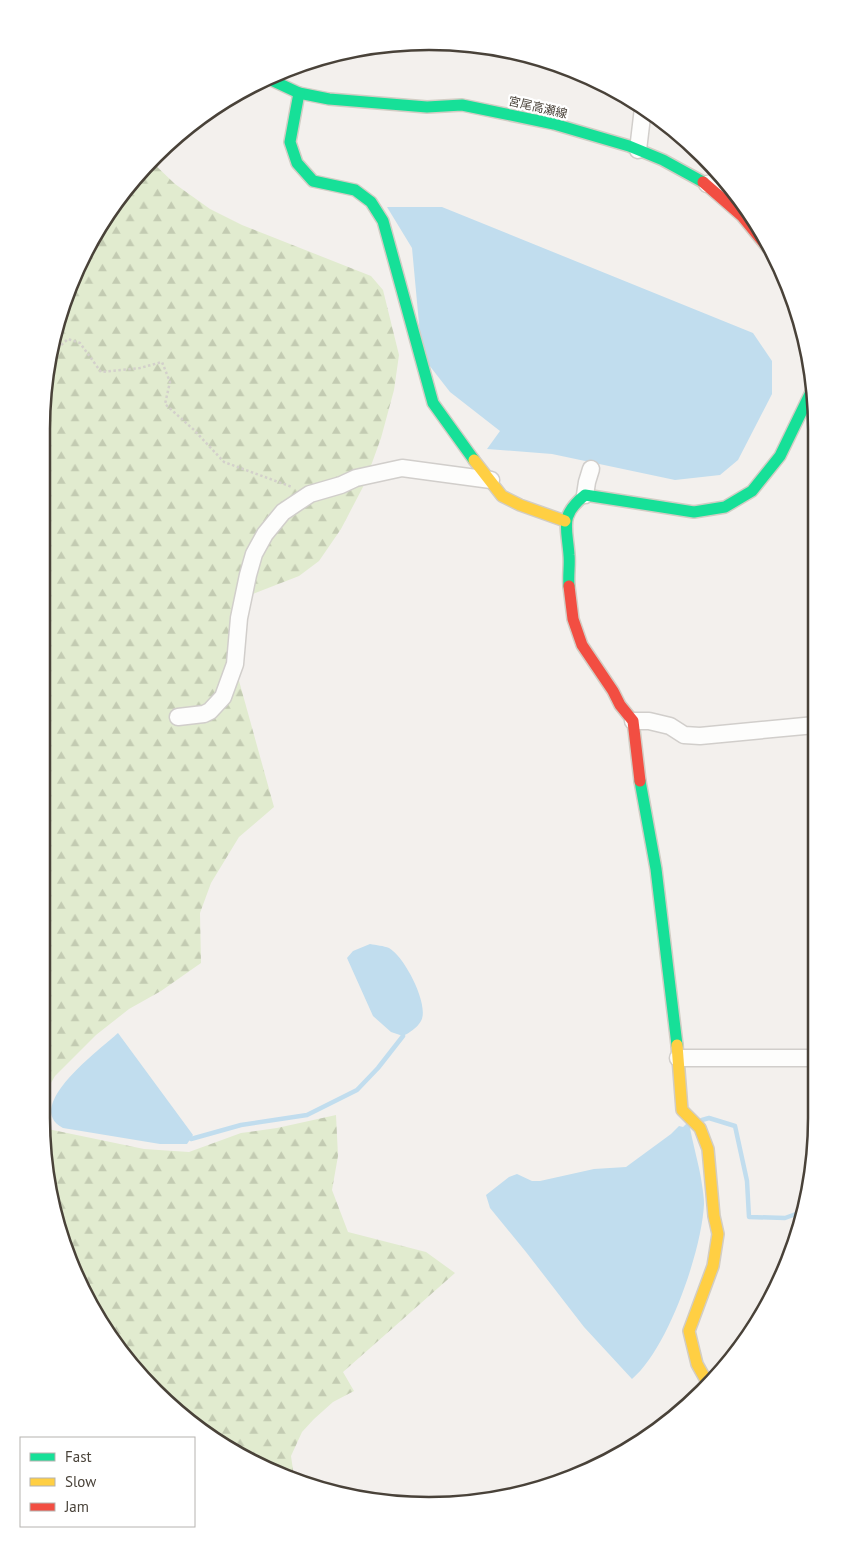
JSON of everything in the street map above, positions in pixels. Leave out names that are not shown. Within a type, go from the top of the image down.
[{"type":"street","name":"宮尾高瀬線","points":[[277,82],[299,93],[329,99],[426,108],[462,105],[572,129],[664,160],[706,184],[745,220]]},
{"type":"street","points":[[299,93],[290,142],[297,163],[313,181],[355,190],[371,202],[383,221],[433,403],[502,496],[520,505],[565,521]]},
{"type":"street","points":[[638,150],[642,115]]},
{"type":"street","points":[[706,184],[717,182]]},
{"type":"street","points":[[705,1378],[697,1364],[689,1331],[713,1266],[718,1234],[714,1216],[708,1149],[700,1128],[682,1110],[676,1024],[656,869],[638,771],[633,721],[620,705],[613,691],[582,645],[573,619],[568,577],[569,556],[565,521],[575,503],[586,495],[694,512],[725,507],[752,490],[780,456],[807,402]]},
{"type":"street","points":[[178,718],[204,714],[210,711],[223,697],[234,664],[239,618],[254,554],[265,534],[283,512],[310,494],[341,485],[356,478],[402,468],[491,480]]},
{"type":"street","points":[[586,495],[591,469]]},
{"type":"street","points":[[633,721],[649,721],[670,726],[684,735],[700,736],[808,726]]},
{"type":"street","points":[[678,1058],[808,1058]]},
{"type":"path","points":[[59,347],[68,339],[80,344],[102,372],[140,368],[162,362],[170,382],[165,404],[194,430],[224,462],[310,494]]},
{"type":"green space","points":[[156,166],[175,184],[210,209],[242,225],[371,276],[383,290],[399,355],[394,390],[381,438],[364,485],[341,529],[319,561],[299,576],[253,594],[241,605],[231,652],[274,807],[239,837],[211,883],[200,913],[201,963],[161,991],[129,1009],[96,1035],[55,1076],[50,1085],[50,429],[53,380],[57,355],[70,307],[89,261],[128,198]]},
{"type":"green space","points":[[336,1115],[338,1156],[332,1190],[348,1232],[426,1252],[455,1273],[343,1372],[354,1391],[333,1402],[302,1432],[291,1456],[293,1472],[239,1446],[198,1419],[161,1386],[128,1349],[89,1286],[70,1240],[57,1192],[50,1130],[144,1149],[189,1152],[241,1133],[277,1128]]},
{"type":"water","points":[[387,207],[442,207],[753,333],[772,361],[772,394],[738,460],[720,475],[675,480],[552,454],[487,449],[500,431],[450,392],[422,356],[412,248]]},
{"type":"water","points":[[370,944],[387,947],[395,953],[408,970],[419,993],[423,1014],[421,1021],[415,1028],[403,1036],[391,1032],[373,1016],[347,958],[353,951]]},
{"type":"water","points":[[118,1033],[193,1135],[187,1144],[160,1144],[63,1128],[53,1118],[52,1106],[58,1092],[82,1064]]},
{"type":"water","points":[[689,1121],[704,1199],[697,1247],[681,1298],[670,1323],[645,1365],[632,1379],[584,1327],[490,1208],[486,1195],[509,1177],[517,1174],[532,1181],[540,1181],[594,1169],[626,1167],[679,1126],[683,1127]]},
{"type":"waterway","points":[[191,1139],[241,1125],[307,1115],[357,1090],[378,1068],[403,1036]]},
{"type":"waterway","points":[[702,1120],[709,1118],[735,1126],[747,1181],[749,1217],[785,1218],[795,1214]]},
{"type":"traffic: fast","points":[[276,82],[299,93],[329,99],[427,107],[462,105],[554,124],[629,146],[663,160],[703,182]]},
{"type":"traffic: fast","points":[[299,93],[290,142],[297,163],[313,181],[355,190],[371,202],[383,221],[433,403],[474,460]]},
{"type":"traffic: fast","points":[[569,586],[566,522],[571,509],[585,495],[694,512],[725,507],[752,491],[780,456],[807,401]]},
{"type":"traffic: fast","points":[[640,781],[656,869],[677,1045]]},
{"type":"traffic: slow","points":[[474,460],[502,496],[520,505],[565,521]]},
{"type":"traffic: slow","points":[[677,1045],[682,1110],[700,1128],[708,1149],[714,1216],[718,1234],[713,1266],[689,1331],[697,1364],[705,1378]]},
{"type":"traffic: jam","points":[[703,182],[745,220]]},
{"type":"traffic: jam","points":[[569,586],[573,619],[582,645],[613,691],[620,705],[633,721],[640,781]]}]
